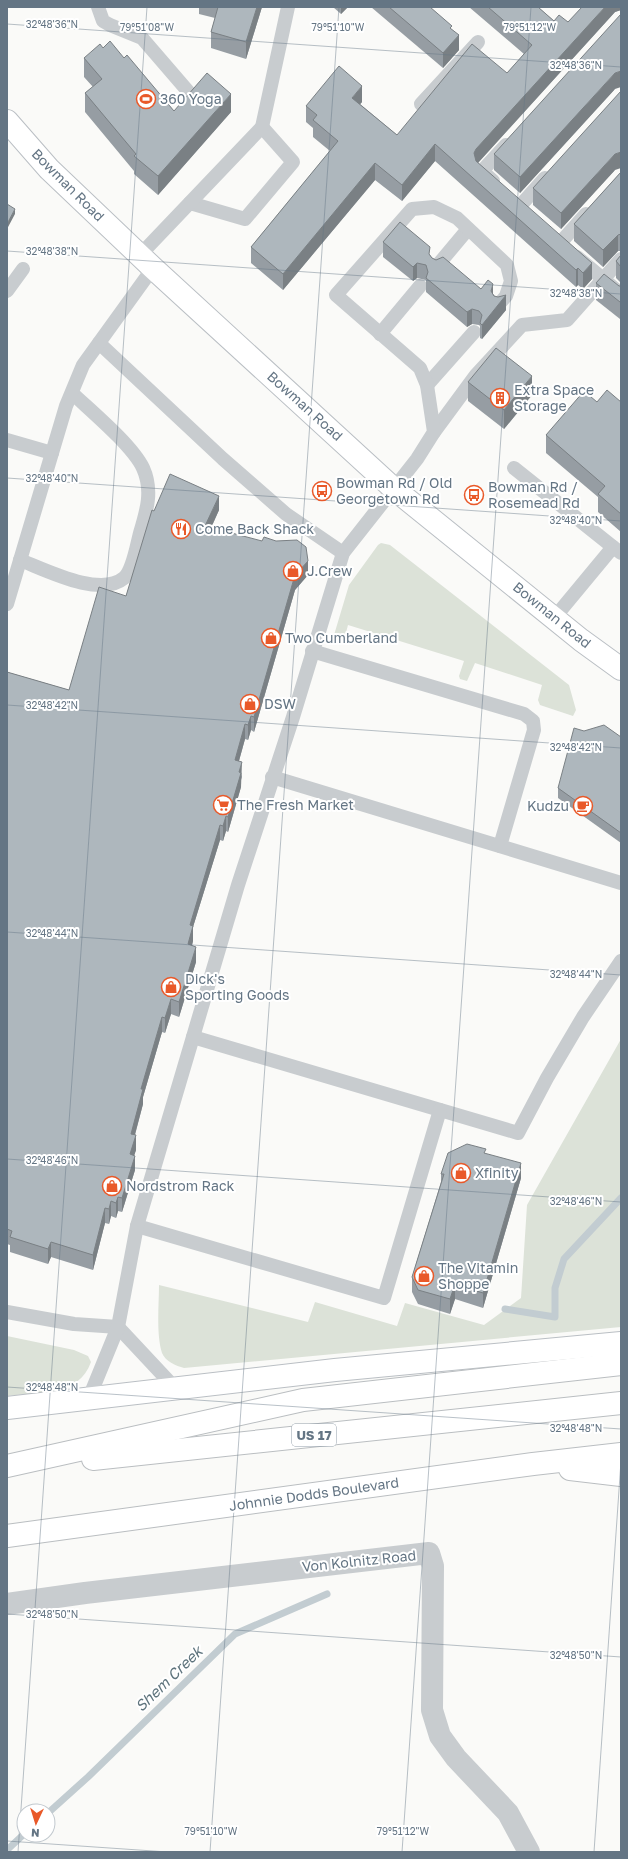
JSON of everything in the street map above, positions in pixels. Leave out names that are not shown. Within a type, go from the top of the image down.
[{"type":"main road","name":"Bowman Road","points":[[7,121],[49,169],[393,488],[582,640],[621,669]]},
{"type":"main road","points":[[7,1408],[335,1370],[621,1342]]},
{"type":"main road","points":[[7,1467],[302,1400],[621,1364]]},
{"type":"main road","name":"US 17","points":[[7,1467],[621,1403]]},
{"type":"main road","name":"Johnnie Dodds Boulevard","points":[[7,1536],[533,1464],[621,1454]]},
{"type":"main road","points":[[533,1464],[621,1475]]},
{"type":"street","name":"Von Kolnitz Road","points":[[7,1604],[85,1592],[428,1553],[433,1566],[432,1710],[440,1736],[456,1758],[508,1813],[529,1852]]},
{"type":"lane","points":[[98,7],[104,21],[110,25],[142,38],[192,96]]},
{"type":"lane","points":[[7,604],[52,453],[83,365],[99,343],[147,261],[190,203],[262,127],[288,7]]},
{"type":"lane","points":[[422,104],[478,42]]},
{"type":"lane","points":[[190,203],[245,219],[293,162],[262,127]]},
{"type":"lane","points":[[514,136],[482,172],[532,216]]},
{"type":"lane","points":[[520,206],[552,171]]},
{"type":"lane","points":[[561,242],[596,204]]},
{"type":"lane","points":[[434,432],[427,385],[420,368],[336,294],[412,209],[434,207],[457,218],[506,265],[511,281],[506,296],[499,304]]},
{"type":"lane","points":[[437,266],[468,229]]},
{"type":"lane","points":[[550,232],[621,294]]},
{"type":"lane","points":[[89,1398],[118,1327],[137,1226],[272,776],[293,717],[343,553],[417,459],[434,432],[476,376],[522,325],[566,320],[621,259]]},
{"type":"lane","points":[[7,291],[23,269]]},
{"type":"lane","points":[[380,334],[420,286]]},
{"type":"lane","points":[[427,385],[474,332]]},
{"type":"lane","points":[[99,343],[223,459],[286,514],[343,553]]},
{"type":"lane","points":[[20,560],[86,584],[111,585],[125,577],[131,566],[148,504],[148,486],[142,467],[127,446],[72,393]]},
{"type":"lane","points":[[7,440],[52,453]]},
{"type":"lane","points":[[514,468],[617,550],[555,617]]},
{"type":"lane","points":[[312,651],[524,714],[533,721],[534,730],[500,846]]},
{"type":"lane","points":[[272,776],[621,883]]},
{"type":"lane","points":[[193,1037],[518,1133],[547,1078],[583,1017],[621,961]]},
{"type":"lane","points":[[137,1226],[384,1298],[440,1110]]},
{"type":"lane","points":[[7,1312],[74,1324],[118,1327],[175,1388]]},
{"type":"shaded area","points":[[381,543],[390,545],[569,685],[576,710],[573,716],[540,705],[538,700],[542,685],[475,663],[467,681],[460,679],[459,676],[464,661],[348,625],[344,640],[338,642],[334,635],[349,585]]},
{"type":"shaded area","points":[[621,1039],[621,1327],[184,1368],[171,1363],[163,1356],[158,1328],[159,1285],[308,1322],[315,1302],[397,1326],[405,1303],[484,1325],[521,1298],[527,1205]]},
{"type":"shaded area","points":[[7,1336],[74,1350],[88,1356],[91,1362],[85,1373],[77,1382],[67,1387],[44,1393],[7,1396]]},
{"type":"building","points":[[218,7],[257,7],[246,42],[211,32]]},
{"type":"building","points":[[389,7],[430,7],[452,26],[450,28],[459,35],[443,53]]},
{"type":"building","points":[[488,7],[538,7],[554,21],[559,15],[568,22],[582,7],[605,7],[474,153],[476,161],[592,263],[583,273],[578,268],[576,270],[435,144],[402,185],[375,163],[283,274],[251,247],[338,141],[313,120],[317,115],[306,106],[339,66],[362,86],[352,98],[397,135],[472,44],[507,73],[532,45]]},
{"type":"building","points":[[621,14],[621,71],[615,73],[520,177],[494,154]]},
{"type":"building","points":[[110,41],[124,58],[127,55],[174,111],[207,73],[231,94],[158,176],[134,156],[136,154],[85,93],[102,79],[84,58],[100,44],[103,48]]},
{"type":"building","points":[[621,91],[621,152],[615,154],[561,213],[533,188]]},
{"type":"building","points":[[621,172],[621,234],[618,235],[603,250],[574,224]]},
{"type":"building","points":[[7,204],[15,209],[7,224]]},
{"type":"building","points":[[400,222],[430,247],[429,254],[432,258],[436,260],[443,257],[481,289],[488,280],[493,284],[491,291],[494,296],[498,297],[506,295],[482,325],[480,323],[482,315],[479,311],[472,309],[467,312],[426,278],[428,272],[426,265],[417,263],[413,267],[383,242]]},
{"type":"building","points":[[621,255],[621,267],[616,261]]},
{"type":"building","points":[[604,274],[621,286],[621,302],[596,283]]},
{"type":"building","points":[[496,348],[532,376],[504,410],[468,382]]},
{"type":"building","points":[[607,390],[621,402],[621,514],[598,494],[605,486],[546,435],[584,391],[597,402]]},
{"type":"building","points":[[170,474],[219,496],[205,526],[262,541],[264,537],[276,541],[297,540],[306,547],[308,561],[295,575],[254,717],[251,716],[248,725],[245,724],[235,760],[242,762],[239,772],[241,773],[228,817],[226,816],[223,826],[220,825],[190,925],[193,926],[188,944],[196,947],[179,1002],[171,999],[165,1018],[162,1017],[141,1089],[143,1089],[131,1134],[136,1135],[130,1154],[135,1156],[122,1198],[118,1197],[116,1203],[111,1201],[109,1209],[105,1208],[93,1255],[51,1242],[48,1249],[10,1237],[12,1231],[7,1229],[7,672],[69,690],[99,587],[126,596],[152,510],[154,511]]},
{"type":"building","points":[[604,725],[621,737],[621,833],[558,788],[574,728],[584,731]]},
{"type":"building","points":[[467,1144],[486,1149],[484,1153],[521,1163],[483,1293],[455,1284],[450,1299],[418,1290],[412,1277],[444,1174],[441,1174],[448,1153]]},
{"type":"waterway","name":"Shem Creek","points":[[505,1309],[555,1317],[555,1288],[564,1259],[621,1198]]},
{"type":"waterway","name":"Shem Creek","points":[[56,1806],[88,1777],[235,1634],[327,1594]]},
{"type":"waterway","name":"Shem Creek","points":[[7,1850],[16,1842]]},
{"type":"place","name":"360 Yoga","points":[[146,99]]},
{"type":"place","name":"Extra Space Storage","points":[[500,398]]},
{"type":"place","name":"Bowman Rd / Old Georgetown Rd","points":[[322,491]]},
{"type":"place","name":"Bowman Rd / Rosemead Rd","points":[[474,495]]},
{"type":"place","name":"Come Back Shack","points":[[181,529]]},
{"type":"place","name":"J.Crew","points":[[293,571]]},
{"type":"place","name":"Two Cumberland","points":[[271,638]]},
{"type":"place","name":"DSW","points":[[250,704]]},
{"type":"place","name":"The Fresh Market","points":[[223,805]]},
{"type":"place","name":"Kudzu","points":[[583,806]]},
{"type":"place","name":"Dick's Sporting Goods","points":[[171,987]]},
{"type":"place","name":"Xfinity","points":[[461,1173]]},
{"type":"place","name":"Nordstrom Rack","points":[[112,1186]]},
{"type":"place","name":"The Vitamin Shoppe","points":[[424,1276]]}]
